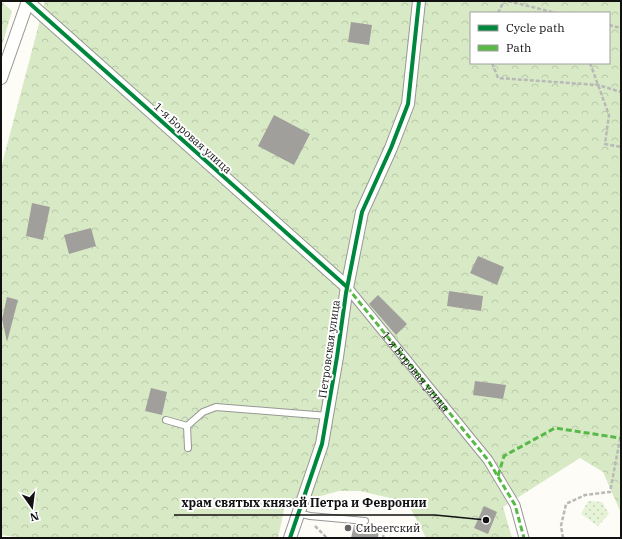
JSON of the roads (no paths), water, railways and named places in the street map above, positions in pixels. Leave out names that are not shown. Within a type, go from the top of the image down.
[{"type":"street","name":"1-я Боровая улица","points":[[28,1],[347,288],[488,460],[515,504],[524,538]]},
{"type":"street","points":[[1,78],[28,1]]},
{"type":"street","name":"Петровская улица","points":[[290,538],[322,444],[328,416],[347,288],[362,212],[391,148],[408,104],[420,1]]},
{"type":"lane","points":[[188,448],[187,426],[202,412],[216,407],[328,416]]},
{"type":"lane","points":[[166,420],[187,426]]},
{"type":"lane","points":[[298,513],[365,521]]},
{"type":"place","name":"храм святых князей Петра и Февронии","points":[[486,520]]},
{"type":"place","name":"Сиbeerский","points":[[348,528]]}]
